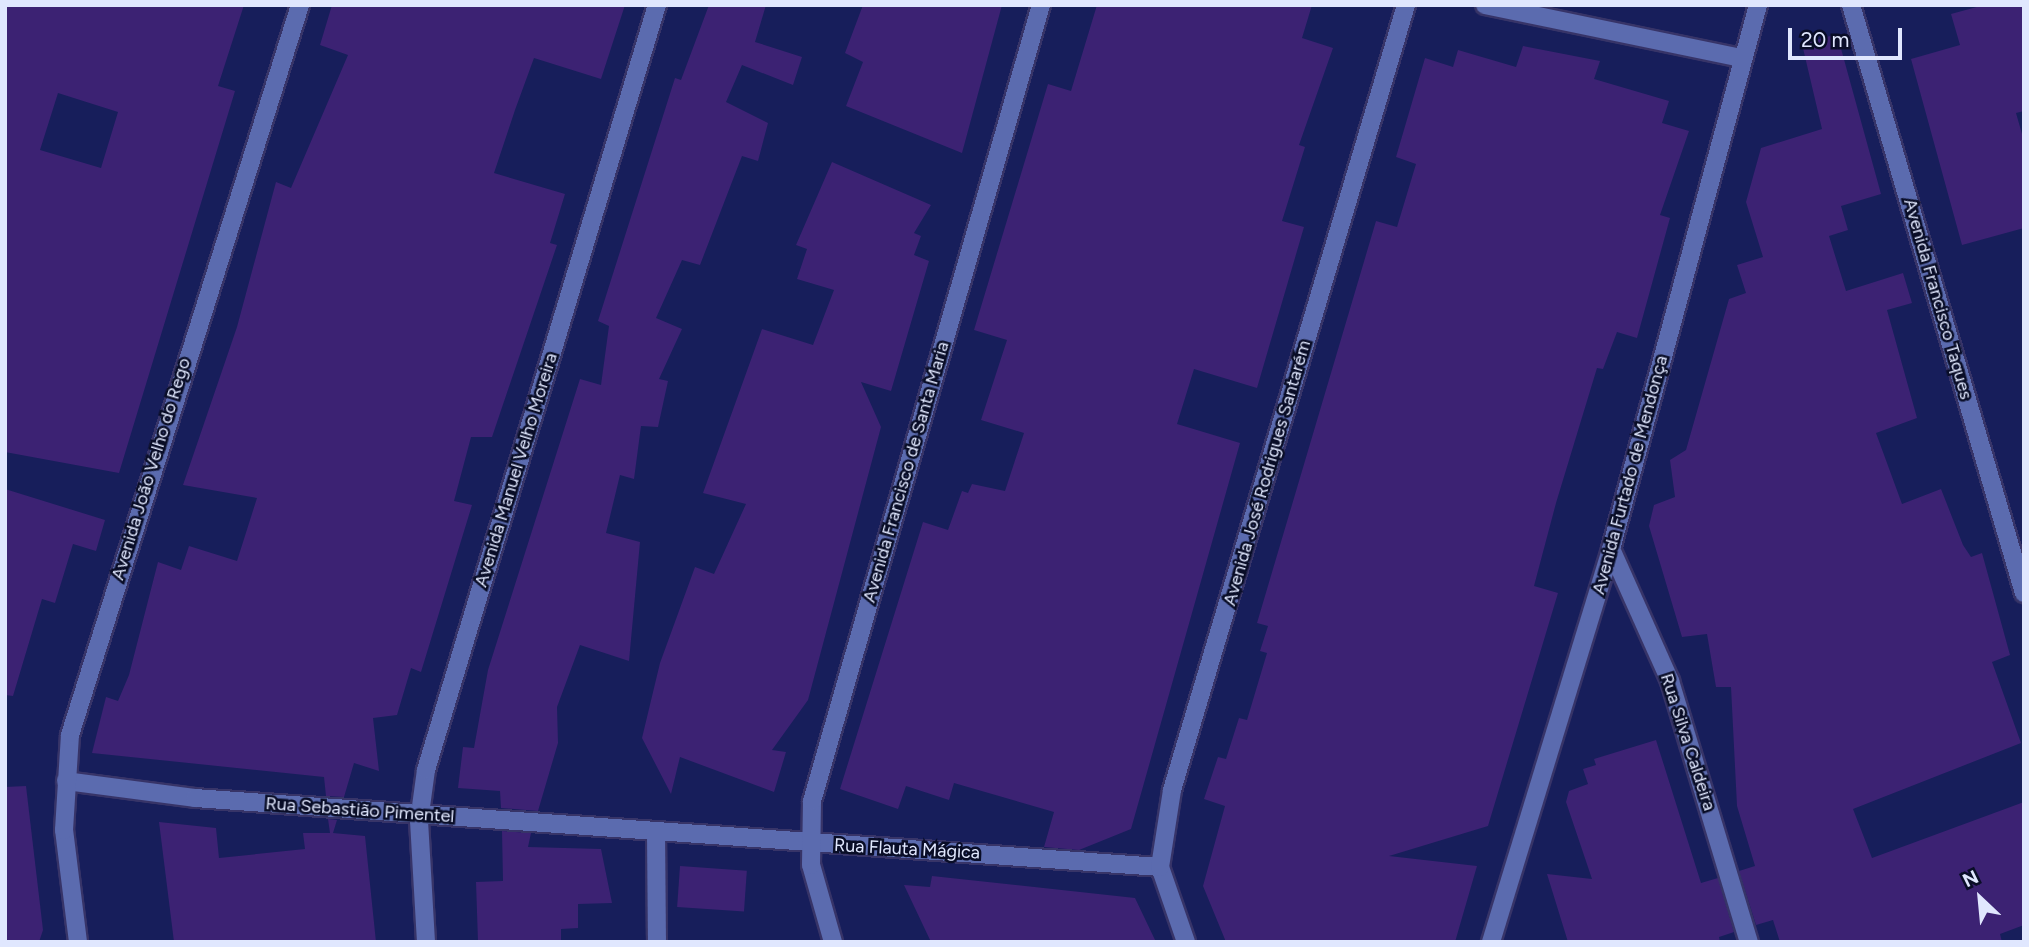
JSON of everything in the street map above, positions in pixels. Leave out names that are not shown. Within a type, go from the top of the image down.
[{"type":"street","name":"Avenida João Velho do Rego","points":[[78,942],[64,830],[70,735],[300,5]]},
{"type":"street","name":"Avenida Manuel Velho Moreira","points":[[426,942],[420,815],[426,770],[657,5]]},
{"type":"street","name":"Avenida Francisco de Santa Maria","points":[[833,942],[811,843],[812,801],[1041,5]]},
{"type":"street","name":"Avenida José Rodrigues Santarém","points":[[1186,942],[1160,867],[1172,790],[1406,5]]},
{"type":"street","points":[[1485,5],[1740,58]]},
{"type":"street","name":"Avenida Furtado de Mendonça","points":[[1491,942],[1611,549],[1740,58],[1758,5]]},
{"type":"street","name":"Avenida Francisco Taques","points":[[1851,5],[2024,593]]},
{"type":"street","name":"Rua Silva Caldeira","points":[[1611,549],[1670,681],[1749,942]]},
{"type":"street","name":"Rua Sebastião Pimentel","points":[[66,781],[195,798],[656,831]]},
{"type":"street","name":"Rua Flauta Mágica","points":[[656,831],[1160,867]]},
{"type":"street","points":[[656,831],[657,942]]},
{"type":"building","points":[[5,5],[244,5],[218,86],[235,91],[119,473],[5,452]],"holes":[[[58,93],[118,112],[101,168],[40,150]]]},
{"type":"building","points":[[332,5],[625,5],[601,79],[534,58],[515,110],[494,173],[565,194],[550,243],[557,245],[492,437],[471,437],[454,501],[472,505],[421,672],[411,668],[397,715],[373,718],[379,771],[354,763],[344,797],[326,796],[324,777],[92,753],[106,697],[118,701],[129,675],[158,562],[181,570],[189,546],[237,561],[257,498],[183,485],[237,327],[276,182],[291,188],[348,55],[320,45]]},
{"type":"building","points":[[709,5],[766,5],[755,42],[802,57],[793,85],[742,65],[726,102],[768,123],[758,161],[742,156],[700,265],[682,260],[656,318],[682,329],[659,379],[668,381],[658,427],[641,426],[634,479],[620,475],[606,533],[640,542],[629,661],[580,645],[557,707],[558,743],[538,811],[501,808],[500,791],[458,788],[463,747],[474,748],[488,670],[580,379],[601,385],[609,326],[598,321],[675,78],[681,80]]},
{"type":"building","points":[[863,5],[1002,5],[962,153],[846,106],[863,62],[845,53]]},
{"type":"building","points":[[1097,5],[1312,5],[1302,38],[1333,48],[1299,145],[1305,147],[1282,221],[1304,227],[1257,388],[1194,369],[1177,424],[1240,443],[1131,829],[1079,850],[1044,847],[1054,812],[954,783],[949,800],[906,786],[898,809],[840,789],[923,522],[948,530],[962,491],[968,493],[972,484],[1005,491],[1024,433],[981,420],[1007,340],[974,330],[1048,84],[1071,91]]},
{"type":"building","points":[[1984,5],[2024,5],[2024,111],[2016,113],[2024,141],[2024,228],[1962,245],[1911,59],[1960,45],[1951,14]]},
{"type":"building","points":[[1837,34],[1881,194],[1841,206],[1848,230],[1829,236],[1846,291],[1903,273],[1912,303],[1887,310],[1917,418],[1876,433],[1902,504],[1941,489],[1963,545],[1971,557],[1982,553],[2010,655],[1992,662],[2021,743],[1853,809],[1872,858],[2024,802],[2024,925],[2000,934],[2002,942],[1780,942],[1773,920],[1756,925],[1739,871],[1755,866],[1737,806],[1731,687],[1716,687],[1707,634],[1682,637],[1649,526],[1654,505],[1675,497],[1670,460],[1686,450],[1729,299],[1746,293],[1737,265],[1763,257],[1746,202],[1761,148],[1822,129],[1802,44]]},
{"type":"building","points":[[1523,46],[1600,61],[1594,79],[1669,101],[1662,123],[1689,131],[1660,215],[1670,218],[1637,338],[1617,332],[1603,369],[1597,368],[1556,503],[1534,586],[1558,593],[1488,826],[1389,856],[1477,866],[1455,942],[1226,942],[1203,886],[1225,806],[1204,799],[1218,757],[1226,759],[1239,718],[1247,720],[1267,653],[1260,651],[1268,626],[1257,623],[1376,221],[1397,227],[1416,164],[1396,157],[1425,58],[1453,67],[1458,50],[1516,67]]},
{"type":"building","points":[[832,162],[931,205],[914,233],[921,236],[914,255],[929,261],[891,391],[861,382],[881,427],[808,700],[772,750],[786,752],[774,792],[680,757],[671,794],[642,738],[660,663],[695,567],[714,574],[746,504],[703,493],[762,329],[813,345],[834,290],[797,279],[807,249],[796,245]]},
{"type":"building","points":[[5,489],[105,520],[96,551],[73,544],[55,603],[42,599],[13,696],[5,695]]},
{"type":"building","points":[[1656,740],[1701,883],[1718,878],[1734,932],[1719,937],[1720,942],[1568,942],[1547,874],[1592,879],[1566,802],[1569,791],[1588,784],[1583,769],[1596,765],[1594,759]]},
{"type":"building","points":[[26,786],[43,930],[39,942],[5,942],[5,787]]},
{"type":"building","points":[[328,819],[337,820],[333,833],[365,836],[376,942],[174,942],[159,822],[216,828],[219,858],[305,849],[303,833],[330,833]]},
{"type":"building","points":[[502,831],[531,833],[528,847],[601,849],[612,903],[578,904],[578,928],[561,929],[561,942],[478,942],[476,882],[503,881]]},
{"type":"building","points":[[680,866],[747,871],[744,912],[677,907]]},
{"type":"building","points":[[932,876],[1135,898],[1156,942],[931,942],[904,885],[930,887]]}]
